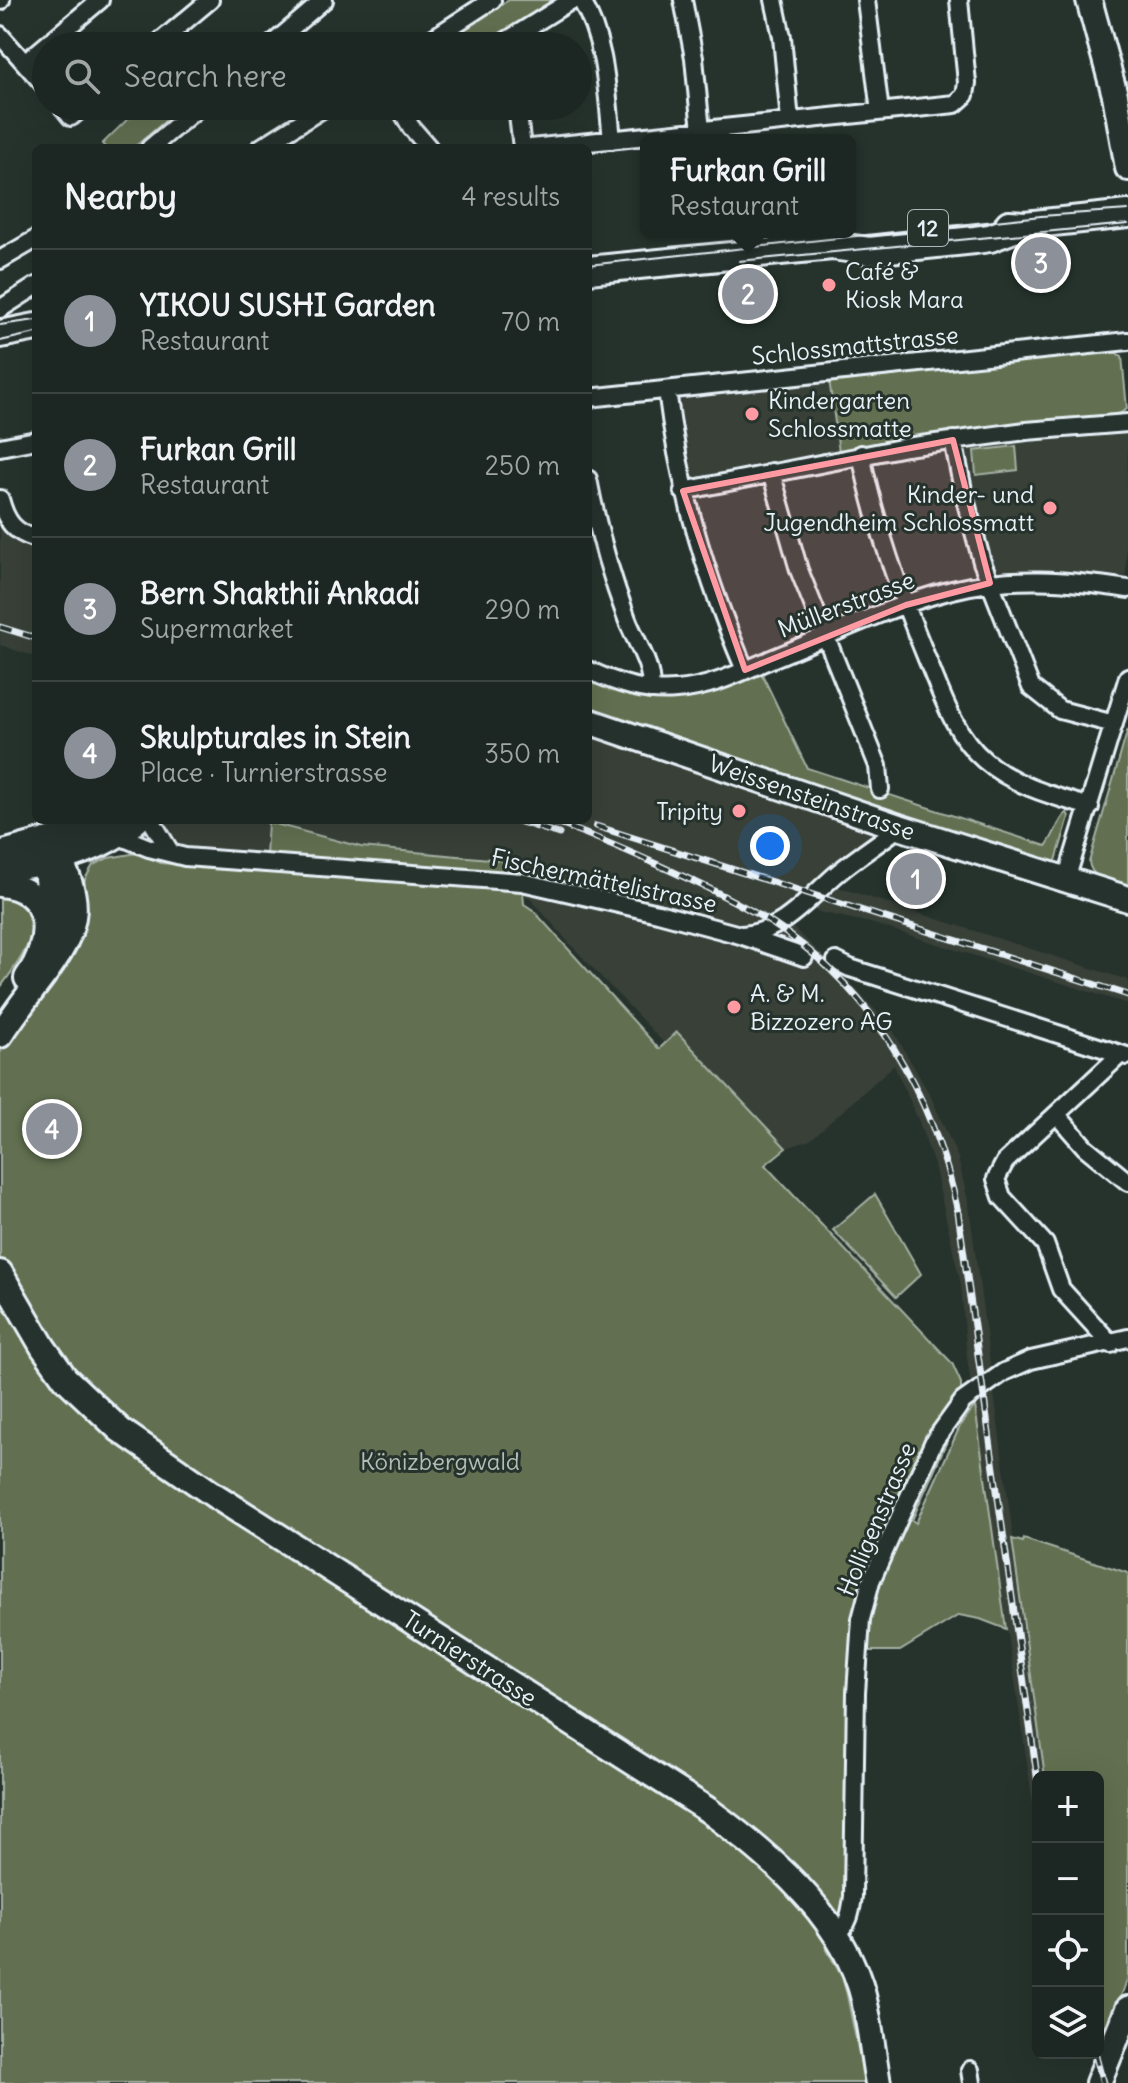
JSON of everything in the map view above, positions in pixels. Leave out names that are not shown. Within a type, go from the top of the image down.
[{"type":"main road","points":[[1089,0],[1115,95],[1128,168]]},
{"type":"main road","name":"12","points":[[856,238],[867,234],[989,222],[1025,225],[1128,214]]},
{"type":"main road","name":"12","points":[[592,270],[832,246],[855,238]]},
{"type":"main road","points":[[0,334],[32,328]]},
{"type":"main road","name":"Weissensteinstrasse","points":[[592,722],[899,827],[1128,899]]},
{"type":"main road","points":[[0,870],[125,825]]},
{"type":"main road","points":[[0,840],[46,851],[69,880],[74,911],[69,937],[53,964],[0,1035]]},
{"type":"main road","points":[[0,854],[46,851]]},
{"type":"main road","points":[[1,1012],[50,943],[55,922],[46,872],[46,851]]},
{"type":"main road","points":[[0,884],[19,888],[31,895],[40,906],[45,925],[37,964]]},
{"type":"main road","name":"Turnierstrasse","points":[[0,1273],[36,1337],[65,1378],[120,1430],[227,1503],[708,1810],[780,1869],[847,1952],[861,1987],[878,2083]]},
{"type":"main road","points":[[1098,2083],[1128,2009]]},
{"type":"street","points":[[62,32],[100,0]]},
{"type":"street","points":[[172,32],[210,0]]},
{"type":"street","points":[[286,32],[324,0]]},
{"type":"street","points":[[443,32],[492,0]]},
{"type":"street","points":[[522,32],[572,0]]},
{"type":"street","points":[[581,0],[590,17],[601,53],[612,140]]},
{"type":"street","points":[[683,0],[692,45],[701,131]]},
{"type":"street","points":[[774,0],[782,37],[790,121]]},
{"type":"street","points":[[866,0],[880,112]]},
{"type":"street","points":[[671,134],[950,105],[963,97],[967,83],[959,0]]},
{"type":"street","points":[[0,35],[32,71]]},
{"type":"street","points":[[25,63],[32,57]]},
{"type":"street","points":[[155,144],[183,120]]},
{"type":"street","points":[[266,144],[305,120]]},
{"type":"street","points":[[410,120],[426,144]]},
{"type":"street","points":[[519,120],[522,144]]},
{"type":"street","points":[[572,144],[640,137]]},
{"type":"street","points":[[0,260],[32,241]]},
{"type":"street","points":[[0,309],[32,289]]},
{"type":"street","name":"Schlossmattstrasse","points":[[592,398],[1128,341]]},
{"type":"street","points":[[667,390],[683,491],[703,563],[745,670]]},
{"type":"street","points":[[683,491],[861,454],[953,440],[1128,423]]},
{"type":"street","points":[[953,440],[972,530],[1031,687],[1060,710],[1114,724]]},
{"type":"street","points":[[0,447],[32,441]]},
{"type":"street","points":[[861,454],[878,526],[906,605],[946,705],[971,747],[992,767],[1018,783],[1090,807]]},
{"type":"street","points":[[771,472],[793,552],[878,766],[880,789]]},
{"type":"street","points":[[0,499],[9,524],[32,537]]},
{"type":"street","points":[[592,499],[627,619],[652,679],[650,690]]},
{"type":"street","name":"Müllerstrasse","points":[[592,672],[614,682],[650,690],[690,689],[947,591],[990,583],[1052,579],[1128,589]]},
{"type":"street","points":[[1066,880],[1128,677]]},
{"type":"street","points":[[153,824],[171,853]]},
{"type":"street","name":"Fischermättelistrasse","points":[[125,825],[171,853],[185,857],[522,882],[740,935],[804,957]]},
{"type":"street","name":"Fischermättelistrasse","points":[[740,935],[765,930],[800,909],[836,874],[899,827]]},
{"type":"street","points":[[836,961],[1125,1056]]},
{"type":"street","points":[[1111,1344],[1061,1289],[1045,1244],[1002,1197],[997,1187],[997,1174],[1001,1166],[1125,1056]]},
{"type":"street","points":[[1057,1115],[1085,1147],[1128,1182]]},
{"type":"street","name":"Holligenstrasse","points":[[836,1935],[843,1930],[850,1916],[853,1896],[857,1665],[863,1605],[927,1455],[945,1423],[963,1401],[991,1380],[1031,1360],[1128,1338]]},
{"type":"highlighted area","points":[[953,440],[990,583],[906,605],[745,670],[683,491]]},
{"type":"shaded area","points":[[829,379],[839,452],[696,481],[690,477],[676,403],[682,395]]},
{"type":"shaded area","name":"Kinder- und Jugendheim Schlossmatt","points":[[1122,430],[1127,433],[1128,443],[1126,575],[1116,580],[1003,575],[991,569],[962,456],[965,450],[976,443]]},
{"type":"shaded area","points":[[0,524],[16,539],[32,545],[32,656],[0,645]]},
{"type":"shaded area","points":[[592,721],[899,827],[828,884],[1128,980],[1128,1004],[871,923],[810,910],[789,924],[836,968],[891,1027],[931,1097],[958,1158],[969,1206],[1044,1771],[1032,1771],[1032,1796],[967,1357],[961,1285],[934,1165],[894,1065],[810,1140],[786,1148],[677,1033],[664,1043],[530,898],[521,894],[500,860],[361,847],[276,824],[592,824]]},
{"type":"shaded area","points":[[167,824],[269,824],[266,855],[178,845]]},
{"type":"green space","points":[[509,0],[557,0],[508,32],[458,32]]},
{"type":"green space","points":[[127,120],[166,120],[138,144],[102,144]]},
{"type":"green space","points":[[1108,350],[1122,356],[1127,409],[1115,416],[839,452],[829,379]]},
{"type":"green space","points":[[1016,446],[1018,470],[976,475],[974,451]]},
{"type":"green space","points":[[760,670],[807,768],[1046,846],[1067,812],[1069,817],[1052,874],[592,720],[592,678],[624,691]]},
{"type":"green space","points":[[1128,729],[1128,887],[1098,877],[1089,862]]},
{"type":"green space","name":"Könizbergwald","points":[[268,824],[361,847],[500,860],[522,882],[524,904],[533,910],[659,1049],[677,1032],[786,1148],[765,1165],[952,1363],[961,1383],[961,1393],[949,1406],[921,1451],[862,1585],[847,1902],[826,1948],[842,1977],[865,2083],[0,2083],[0,1053],[78,947],[86,916],[85,879],[93,865],[108,858],[137,853],[161,863],[265,872]]},
{"type":"green space","points":[[0,893],[17,902],[27,913],[31,924],[26,949],[0,988]]},
{"type":"green space","points":[[875,1194],[921,1274],[896,1297],[833,1230]]},
{"type":"green space","points":[[975,1406],[1006,1629],[959,1615],[900,1651],[865,1651],[874,1599],[905,1519],[939,1444],[948,1431],[951,1432],[912,1520],[916,1523],[961,1424]]},
{"type":"green space","points":[[1012,1539],[1023,1542],[1024,1539],[1128,1573],[1128,1978],[1106,2035],[1104,1771],[1044,1771]]},
{"type":"tram line","points":[[856,236],[1128,210]]},
{"type":"tram line","points":[[739,261],[1128,224]]},
{"type":"tram line","points":[[592,265],[838,238]]},
{"type":"tram line","points":[[0,325],[32,321]]},
{"type":"tram line","points":[[0,341],[32,334]]},
{"type":"railway","points":[[0,627],[32,637]]},
{"type":"railway","points":[[528,824],[559,834]]},
{"type":"railway","points":[[559,824],[607,842],[734,901],[809,950],[841,980],[869,1013],[915,1087],[933,1127],[958,1212],[1036,1771]]},
{"type":"railway","points":[[596,826],[1128,995]]},
{"type":"railway","points":[[1097,2059],[1103,2083]]},
{"type":"place","name":"Bern Shakthii Ankadi","points":[[1041,263]]},
{"type":"place","name":"Café & Kiosk Mara","points":[[829,285]]},
{"type":"place","name":"Furkan Grill","points":[[748,294]]},
{"type":"place","name":"Kindergarten Schlossmatte","points":[[752,414]]},
{"type":"place","name":"Kinder- und Jugendheim Schlossmatt","points":[[1050,508]]},
{"type":"place","name":"Tripity","points":[[739,811]]},
{"type":"place","name":"YIKOU SUSHI Garden","points":[[916,879]]},
{"type":"place","name":"A. & M. Bizzozero AG","points":[[734,1007]]},
{"type":"place","name":"Skulpturales in Stein","points":[[52,1129]]}]
